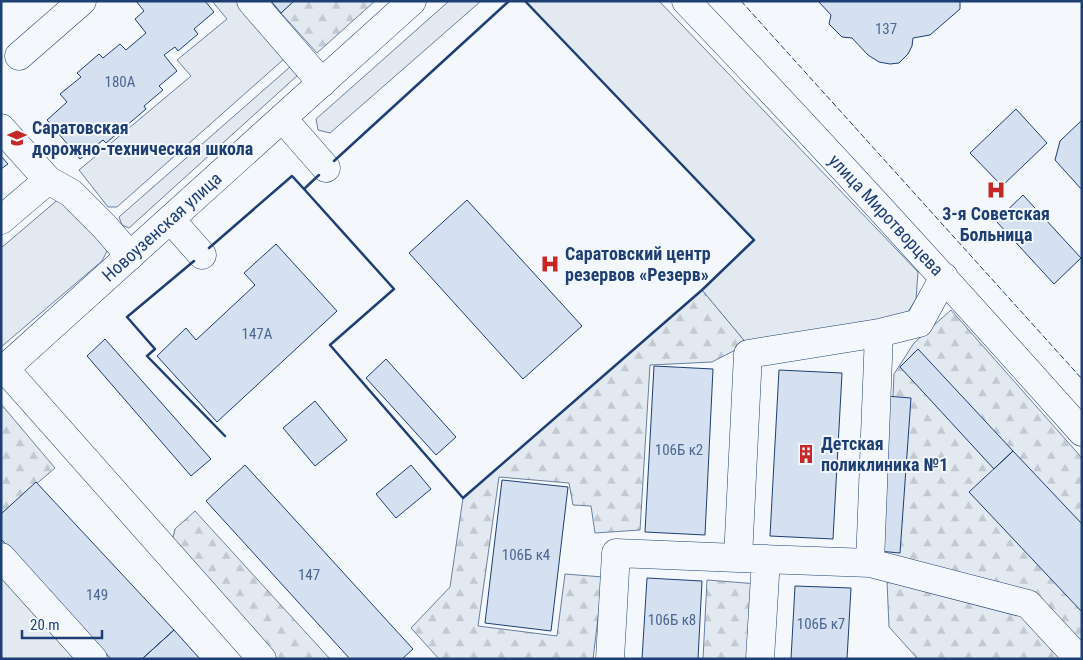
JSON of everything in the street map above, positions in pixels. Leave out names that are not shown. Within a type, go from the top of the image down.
[{"type":"street","points":[[19,56],[82,1]]},
{"type":"street","points":[[251,1],[322,83]]},
{"type":"street","name":"Новоузенская улица","points":[[3,371],[412,1]]},
{"type":"street","name":"улица Миротворцева","points":[[686,1],[761,78],[944,277],[1082,432]]},
{"type":"street","points":[[283,119],[326,168]]},
{"type":"street","points":[[1,128],[48,180],[70,193],[105,227],[130,256]]},
{"type":"street","points":[[1,220],[48,180]]},
{"type":"street","points":[[171,220],[202,255]]},
{"type":"street","points":[[738,558],[748,354],[879,333],[919,324],[944,277]]},
{"type":"street","points":[[870,563],[879,333]]},
{"type":"street","points":[[3,371],[262,659]]},
{"type":"street","points":[[610,659],[616,554],[870,563],[1028,604],[1079,659]]},
{"type":"street","points":[[1,558],[93,659]]},
{"type":"street","points":[[760,659],[766,559]]},
{"type":"green space","points":[[212,1],[239,1],[284,59],[117,207],[108,207],[79,170],[191,76],[177,60],[227,19]]},
{"type":"green space","points":[[294,1],[375,1],[317,53],[281,13]]},
{"type":"green space","points":[[449,1],[481,1],[330,133],[318,130],[316,119]]},
{"type":"green space","points":[[525,1],[659,1],[918,272],[916,299],[906,315],[747,344],[702,290],[753,240]]},
{"type":"green space","points":[[291,66],[298,75],[129,228],[122,225],[119,217]]},
{"type":"green space","points":[[61,197],[105,242],[107,251],[102,261],[1,347],[1,248]]},
{"type":"green space","points":[[702,290],[747,344],[712,362],[650,365],[640,530],[595,533],[591,506],[573,505],[569,483],[499,477],[478,626],[557,636],[565,574],[603,577],[593,659],[439,659],[411,628],[450,587],[463,498]]},
{"type":"green space","points":[[951,310],[1082,458],[1082,659],[918,659],[889,627],[886,558],[894,374],[914,343]]},
{"type":"green space","points":[[1,404],[55,468],[1,514]]},
{"type":"green space","points":[[195,511],[330,659],[277,659],[172,542],[175,529]]},
{"type":"green space","points":[[1,571],[80,659],[1,659]]},
{"type":"green space","points":[[707,580],[758,584],[753,659],[703,659]]},
{"type":"building","points":[[136,1],[205,1],[214,12],[194,29],[198,34],[178,51],[175,47],[164,55],[177,71],[159,86],[163,90],[144,106],[146,109],[106,143],[103,140],[80,159],[47,120],[67,102],[60,94],[81,77],[77,73],[99,54],[103,58],[120,44],[126,50],[146,33],[135,19],[144,11]]},
{"type":"building","points":[[271,1],[294,1],[281,13]]},
{"type":"building","points":[[818,1],[960,1],[960,9],[930,35],[913,38],[908,54],[899,63],[890,64],[879,62],[868,55],[852,38],[842,37],[829,24],[831,15]]},
{"type":"building","points":[[1016,109],[1047,143],[1002,186],[970,153]]},
{"type":"building","points":[[1082,120],[1082,190],[1055,160],[1060,141]]},
{"type":"building","points":[[1,156],[8,164],[1,169]]},
{"type":"building","points":[[1023,195],[1081,258],[1054,284],[996,221]]},
{"type":"building","points":[[467,200],[582,326],[523,379],[409,253]]},
{"type":"building","points":[[276,244],[337,311],[217,422],[157,356],[186,328],[196,340],[255,285],[244,273]]},
{"type":"building","points":[[105,339],[211,459],[191,476],[87,356]]},
{"type":"building","points":[[918,349],[1013,451],[994,469],[900,367]]},
{"type":"building","points":[[386,359],[456,437],[436,455],[366,378]]},
{"type":"building","points":[[654,366],[713,369],[705,535],[645,532]]},
{"type":"building","name":"Детская поликлиника №1","points":[[779,370],[842,373],[833,539],[770,536]]},
{"type":"building","points":[[886,396],[911,398],[900,553],[878,551]]},
{"type":"building","points":[[315,401],[347,440],[315,466],[283,428]]},
{"type":"building","points":[[1013,451],[1082,524],[1082,612],[969,492]]},
{"type":"building","points":[[245,465],[413,649],[402,659],[350,659],[206,501]]},
{"type":"building","points":[[411,465],[431,489],[396,518],[376,494]]},
{"type":"building","points":[[502,480],[568,487],[551,631],[485,623]]},
{"type":"building","points":[[36,482],[174,630],[142,659],[111,659],[1,539],[1,514]]},
{"type":"building","points":[[647,578],[702,581],[698,659],[642,659]]},
{"type":"building","points":[[795,586],[851,588],[847,659],[791,659]]},
{"type":"building","points":[[174,630],[200,659],[142,659]]},
{"type":"fence","points":[[741,1],[1082,379]]},
{"type":"wall","points":[[334,161],[509,1]]},
{"type":"wall","points":[[319,175],[304,189],[394,289],[330,345],[463,498],[702,290],[754,240],[525,1]]},
{"type":"wall","points":[[209,248],[292,176],[304,189]]},
{"type":"wall","points":[[194,261],[127,317],[155,349],[147,356],[225,436]]},
{"type":"place","name":"Саратовская дорожно-техническая школа","points":[[17,138]]},
{"type":"place","name":"3-я Советская Больница","points":[[996,190]]},
{"type":"place","name":"Саратовский центр резервов «Резерв»","points":[[550,264]]},
{"type":"place","name":"Детская поликлиника №1","points":[[806,454]]}]
